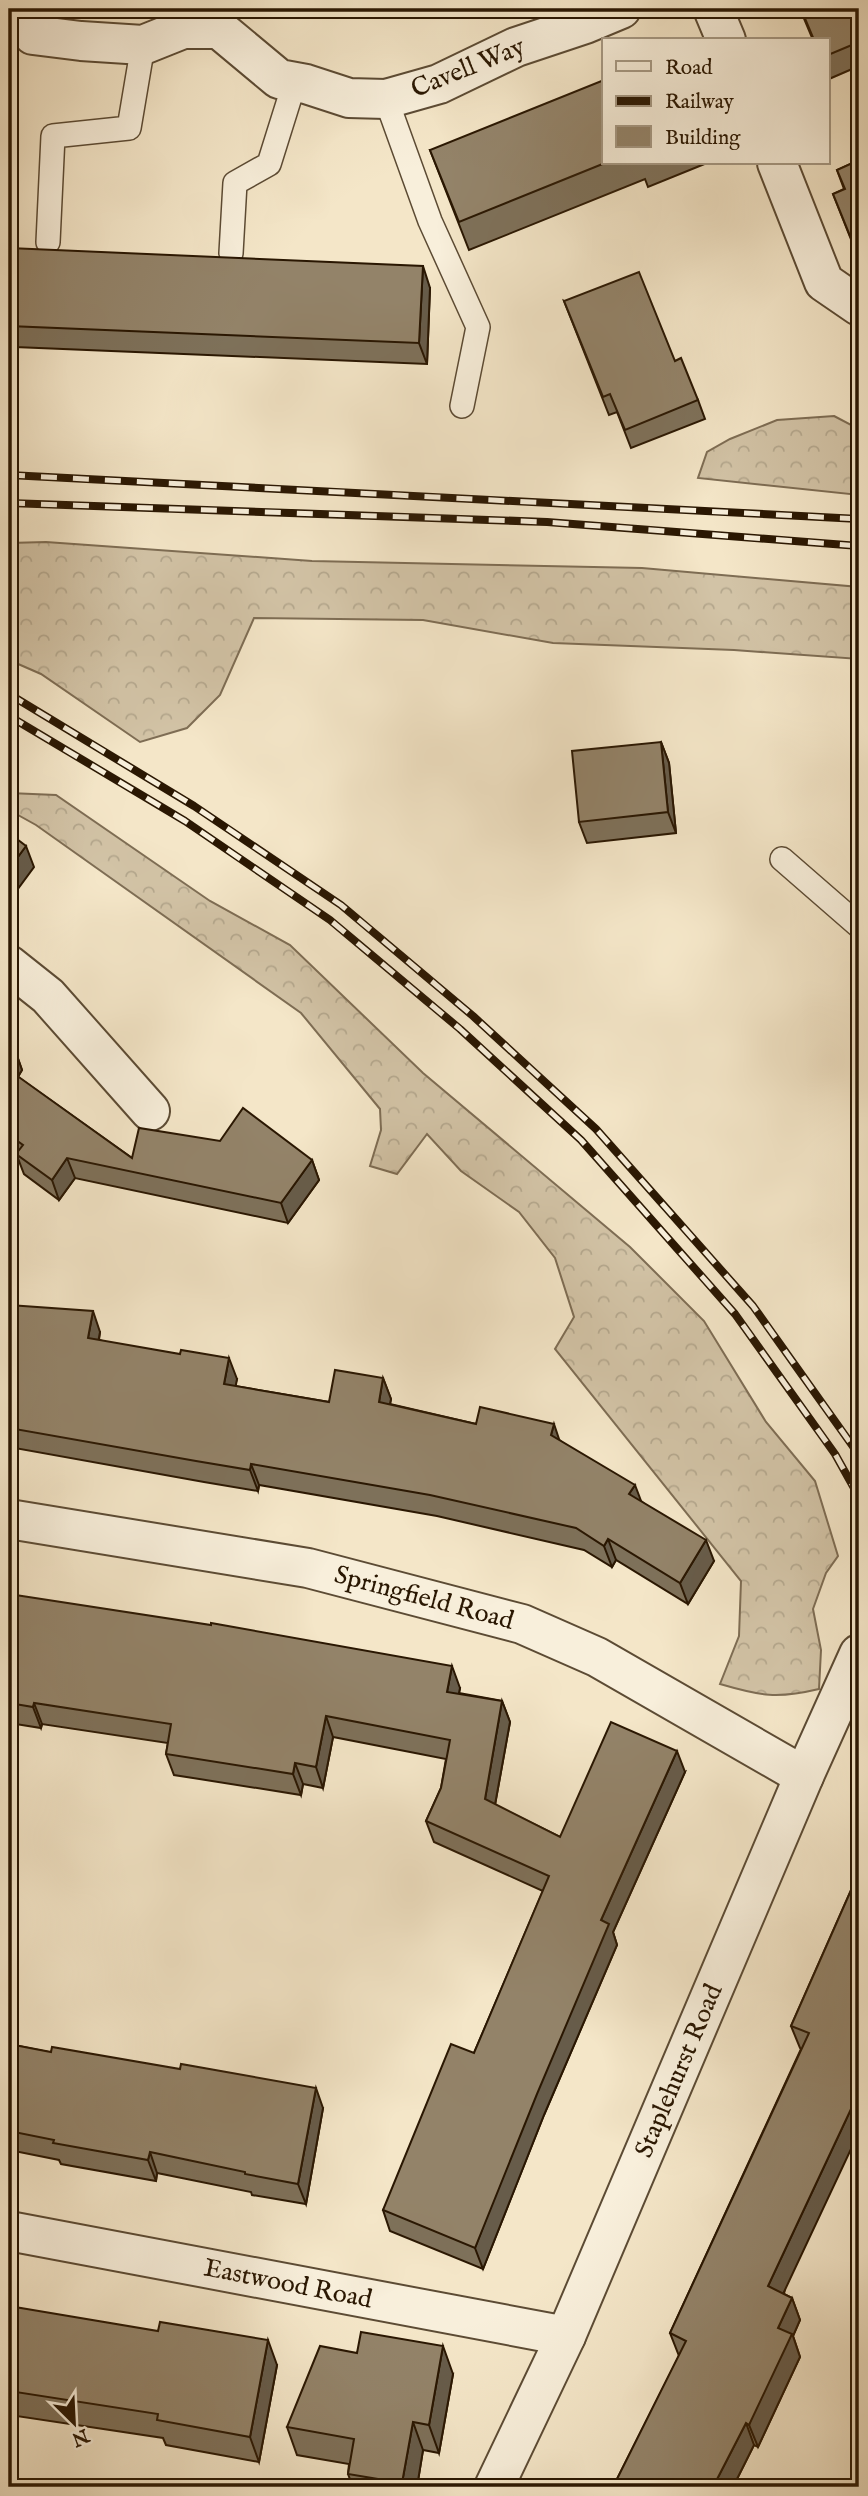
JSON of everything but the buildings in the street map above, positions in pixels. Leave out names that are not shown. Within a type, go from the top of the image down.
[{"type":"street","name":"Cavell Way","points":[[9,9],[33,35],[143,44],[183,29],[219,29],[279,79],[349,97],[386,99],[439,84],[516,47],[621,9]]},
{"type":"street","points":[[713,9],[725,38]]},
{"type":"street","points":[[777,164],[824,282],[859,306]]},
{"type":"street","points":[[9,965],[48,996],[150,1111]]},
{"type":"street","name":"Springfield Road","points":[[9,1520],[308,1567],[522,1624],[597,1657],[804,1776]]},
{"type":"street","name":"Staplehurst Road","points":[[494,2487],[566,2336],[804,1776],[859,1654]]},
{"type":"street","name":"Eastwood Road","points":[[9,2231],[566,2336]]},
{"type":"lane","points":[[48,242],[52,136],[129,128],[143,44]]},
{"type":"lane","points":[[231,253],[235,183],[269,164],[295,81]]},
{"type":"lane","points":[[386,99],[430,221],[478,327],[462,406]]},
{"type":"lane","points":[[782,859],[859,926]]},
{"type":"green space","points":[[834,416],[859,429],[859,495],[698,478],[707,452],[730,439],[777,420]]},
{"type":"green space","points":[[46,542],[312,561],[642,568],[859,587],[859,659],[734,650],[553,643],[423,620],[254,618],[220,695],[187,728],[140,742],[41,674],[9,660],[9,543]]},
{"type":"green space","points":[[9,793],[56,795],[210,901],[290,945],[423,1073],[630,1247],[704,1321],[766,1422],[815,1481],[838,1556],[826,1573],[813,1609],[821,1650],[819,1689],[769,1695],[720,1684],[739,1636],[741,1581],[555,1349],[574,1317],[555,1258],[519,1212],[461,1171],[427,1134],[397,1174],[370,1166],[381,1130],[380,1109],[301,1013],[36,825],[9,810]]},
{"type":"railway","points":[[9,475],[859,519]]},
{"type":"railway","points":[[9,503],[547,522],[859,546]]},
{"type":"railway","points":[[9,694],[194,806],[341,905],[473,1016],[596,1129],[753,1306],[859,1455]]},
{"type":"railway","points":[[9,716],[185,821],[330,920],[460,1029],[581,1140],[735,1314],[835,1454],[859,1497]]}]
